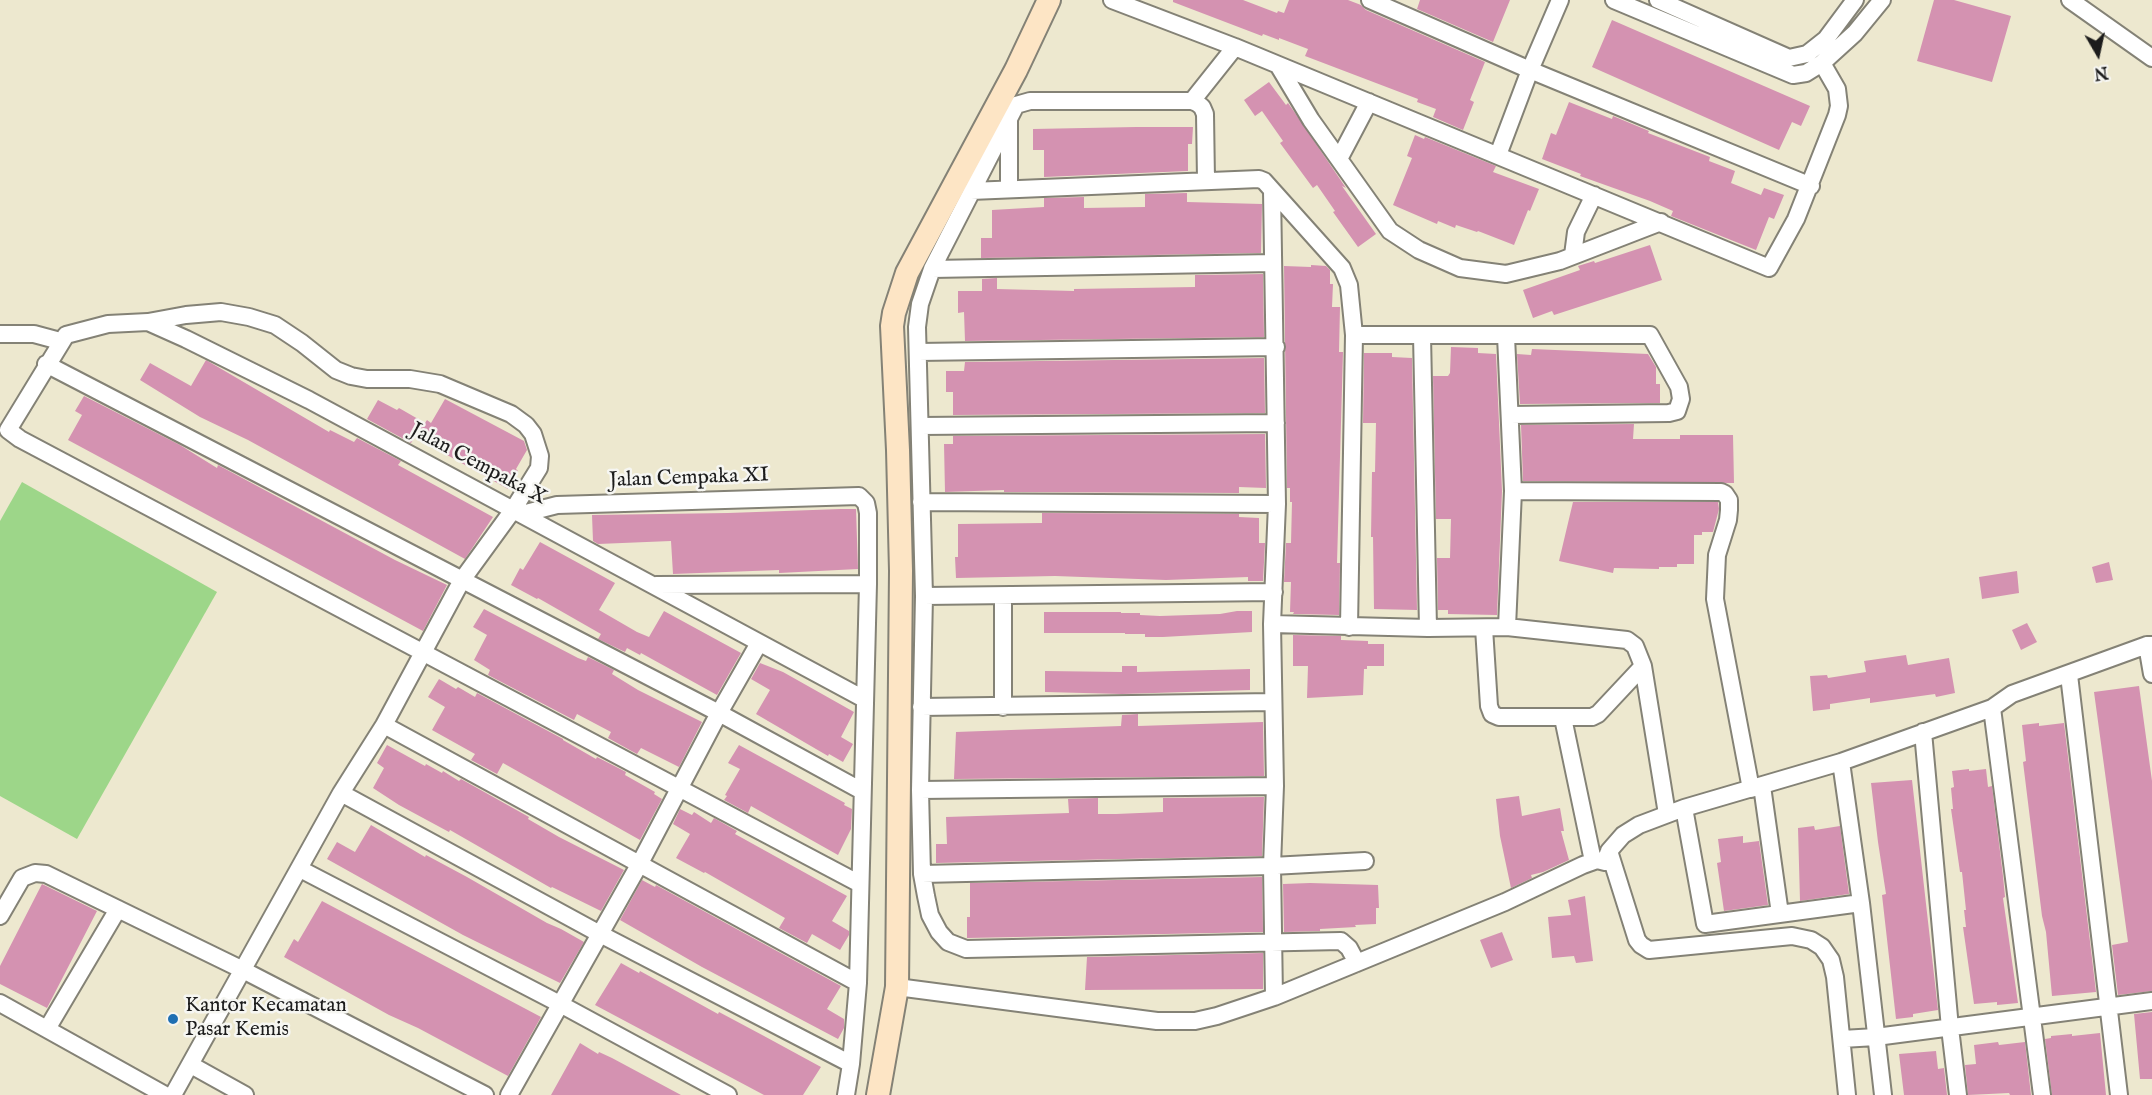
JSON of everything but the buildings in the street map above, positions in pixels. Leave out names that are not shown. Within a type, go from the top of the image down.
[{"type":"street","points":[[878,1095],[897,987],[911,661],[923,638],[918,314],[932,269],[971,191],[980,156],[1016,70],[1049,0]]},
{"type":"street","points":[[1112,0],[1235,47],[1769,268],[1811,186],[1837,115],[1839,106],[1837,89],[1822,63]]},
{"type":"street","points":[[1370,0],[1530,70],[1811,186]]},
{"type":"street","points":[[1498,156],[1530,70],[1560,0]]},
{"type":"street","points":[[1614,0],[1793,75],[1806,73],[1822,63],[1855,33],[1881,0]]},
{"type":"street","points":[[1658,0],[1789,58],[1807,54],[1826,39],[1856,0]]},
{"type":"street","points":[[2070,0],[2152,58]]},
{"type":"street","points":[[1192,101],[1235,47]]},
{"type":"street","points":[[1278,65],[1311,120],[1390,231],[1419,250],[1460,268],[1506,274],[1573,255],[1661,222]]},
{"type":"street","points":[[1206,180],[1205,114],[1202,107],[1192,101],[1030,101],[1016,105],[980,156],[907,273],[892,326],[898,450],[900,638],[911,661],[921,707],[922,874],[930,915],[939,932],[948,942],[966,948],[1341,941],[1349,948],[1357,963]]},
{"type":"street","points":[[1339,159],[1369,102]]},
{"type":"street","points":[[1009,117],[1009,189]]},
{"type":"street","points":[[971,191],[1256,178],[1264,181],[1342,267],[1349,285],[1354,335],[1349,627]]},
{"type":"street","points":[[1272,191],[1277,504],[1272,624],[1275,786],[1272,866],[1274,997]]},
{"type":"street","points":[[1573,255],[1576,232],[1594,195]]},
{"type":"street","points":[[932,269],[1273,263]]},
{"type":"street","points":[[148,322],[221,312],[275,325],[336,370],[351,376],[367,379],[410,379],[440,384],[511,414],[526,425],[533,434],[540,456],[539,468],[518,512],[462,580],[384,725],[341,793],[173,1095]]},
{"type":"street","points":[[894,313],[918,314]]},
{"type":"street","name":"Jalan Cempaka X","points":[[60,341],[66,335],[85,328],[108,324],[148,322],[309,400],[864,699]]},
{"type":"street","points":[[0,334],[34,334],[60,341],[4,436],[20,439],[860,884]]},
{"type":"street","points":[[1354,335],[1650,335],[1679,387],[1681,399],[1677,411],[1670,413],[1510,415]]},
{"type":"street","points":[[1422,335],[1428,628]]},
{"type":"street","points":[[1506,336],[1513,491],[1507,627]]},
{"type":"street","points":[[918,352],[1276,347]]},
{"type":"street","points":[[46,364],[719,713],[862,791]]},
{"type":"street","points":[[920,426],[1276,423]]},
{"type":"street","points":[[1513,491],[1721,492],[1729,500],[1725,531],[1717,555],[1715,599],[1757,787],[1780,914]]},
{"type":"street","name":"Jalan Cempaka XI","points":[[518,512],[557,505],[858,496],[866,503],[868,513],[868,584]]},
{"type":"street","points":[[921,502],[1277,504]]},
{"type":"street","points":[[655,585],[868,584],[858,983],[846,1095]]},
{"type":"street","points":[[924,596],[1274,592]]},
{"type":"street","points":[[1003,596],[1003,707]]},
{"type":"street","points":[[1272,624],[1349,627],[1507,627],[1628,640],[1635,646],[1643,666],[1667,814]]},
{"type":"street","points":[[1484,628],[1489,706],[1492,714],[1499,717],[1592,717],[1598,714],[1643,666]]},
{"type":"street","points":[[900,638],[923,638]]},
{"type":"street","points":[[509,1095],[639,865],[719,713],[759,643]]},
{"type":"street","points":[[897,987],[1176,1023],[1206,1019],[1274,997],[1357,963],[1505,902],[1564,872],[1593,861],[1605,862],[1609,851],[1623,835],[1639,825],[1667,814],[1841,762],[1992,708],[2012,694],[2150,645],[2152,674]]},
{"type":"street","points":[[2068,675],[2119,1095]]},
{"type":"street","points":[[921,707],[1273,702]]},
{"type":"street","points":[[1992,708],[2042,1095]]},
{"type":"street","points":[[1563,718],[1593,861]]},
{"type":"street","points":[[384,725],[858,983]]},
{"type":"street","points":[[1923,732],[1958,1095]]},
{"type":"street","points":[[1841,762],[1861,903],[1883,1095]]},
{"type":"street","points":[[920,790],[1275,786]]},
{"type":"street","points":[[341,793],[600,934],[851,1064]]},
{"type":"street","points":[[1684,808],[1705,924],[1710,937],[1725,944]]},
{"type":"street","points":[[1609,851],[1637,940],[1649,950],[1792,936],[1810,940],[1822,947],[1831,960],[1835,977],[1847,1095]]},
{"type":"street","points":[[922,874],[1272,866],[1365,861]]},
{"type":"street","points":[[300,869],[560,1004],[728,1095]]},
{"type":"street","points":[[0,916],[22,878],[35,873],[46,874],[242,969],[485,1095]]},
{"type":"street","points":[[1705,924],[1861,903]]},
{"type":"street","points":[[47,1029],[118,909]]},
{"type":"street","points":[[1842,1039],[1950,1028],[2152,1001]]},
{"type":"street","points":[[0,1003],[165,1095]]},
{"type":"street","points":[[190,1065],[245,1095]]},
{"type":"green space","points":[[22,482],[217,592],[77,839],[0,796],[0,521]]},
{"type":"place","name":"Kantor Kecamatan Pasar Kemis","points":[[173,1019]]}]
